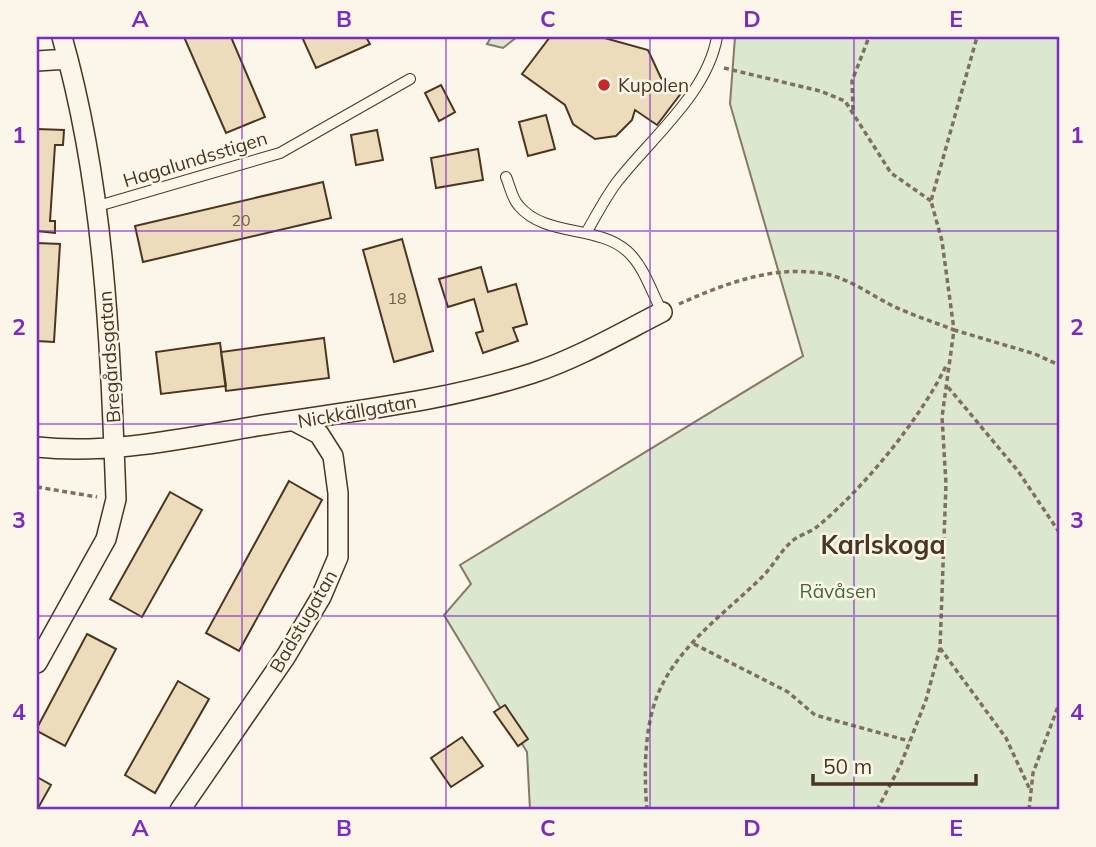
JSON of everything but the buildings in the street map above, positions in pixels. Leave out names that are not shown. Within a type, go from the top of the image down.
[{"type":"street","name":"Bregårdsgatan","points":[[37,663],[106,539],[116,499],[98,206],[85,121],[62,37]]},
{"type":"street","points":[[37,61],[68,59]]},
{"type":"street","name":"Nickkällgatan","points":[[37,447],[114,447],[296,422],[441,396],[533,373],[580,355],[662,312]]},
{"type":"street","name":"Badstugatan","points":[[180,810],[286,656],[321,597],[338,557],[338,493],[333,456],[319,434],[296,422]]},
{"type":"lane","points":[[586,233],[616,184],[691,93],[709,63],[717,37]]},
{"type":"lane","name":"Hagalundsstigen","points":[[98,206],[280,153],[410,79]]},
{"type":"lane","points":[[506,177],[519,206],[531,217],[611,241],[627,251],[635,259],[662,312]]},
{"type":"path","points":[[853,112],[852,81],[869,37]]},
{"type":"path","points":[[877,810],[901,764],[926,701],[940,648],[946,484],[942,416],[954,330],[942,241],[931,201],[976,37]]},
{"type":"path","points":[[736,72],[820,91],[845,101],[891,173],[931,201]]},
{"type":"path","points":[[662,312],[718,287],[768,274],[799,271],[832,276],[896,307],[954,330],[1035,354],[1059,365]]},
{"type":"path","points":[[647,810],[645,787],[656,699],[680,658],[733,602],[761,578],[792,540],[816,528],[852,491],[919,412],[948,362]]},
{"type":"path","points":[[948,387],[1018,471],[1059,532]]},
{"type":"path","points":[[37,487],[116,499]]},
{"type":"path","points":[[694,644],[788,692],[815,715],[909,741]]},
{"type":"path","points":[[940,648],[1006,738],[1031,792]]},
{"type":"path","points":[[1029,810],[1033,773],[1059,704]]},
{"type":"green space","points":[[491,37],[517,37],[503,48],[487,44]]},
{"type":"green space","name":"Rävåsen","points":[[735,37],[1059,37],[1059,810],[530,810],[527,752],[444,615],[471,584],[460,565],[803,356],[730,104]]},
{"type":"place","name":"Kupolen","points":[[604,85]]},
{"type":"district","name":"Karlskoga","points":[[883,545]]}]
